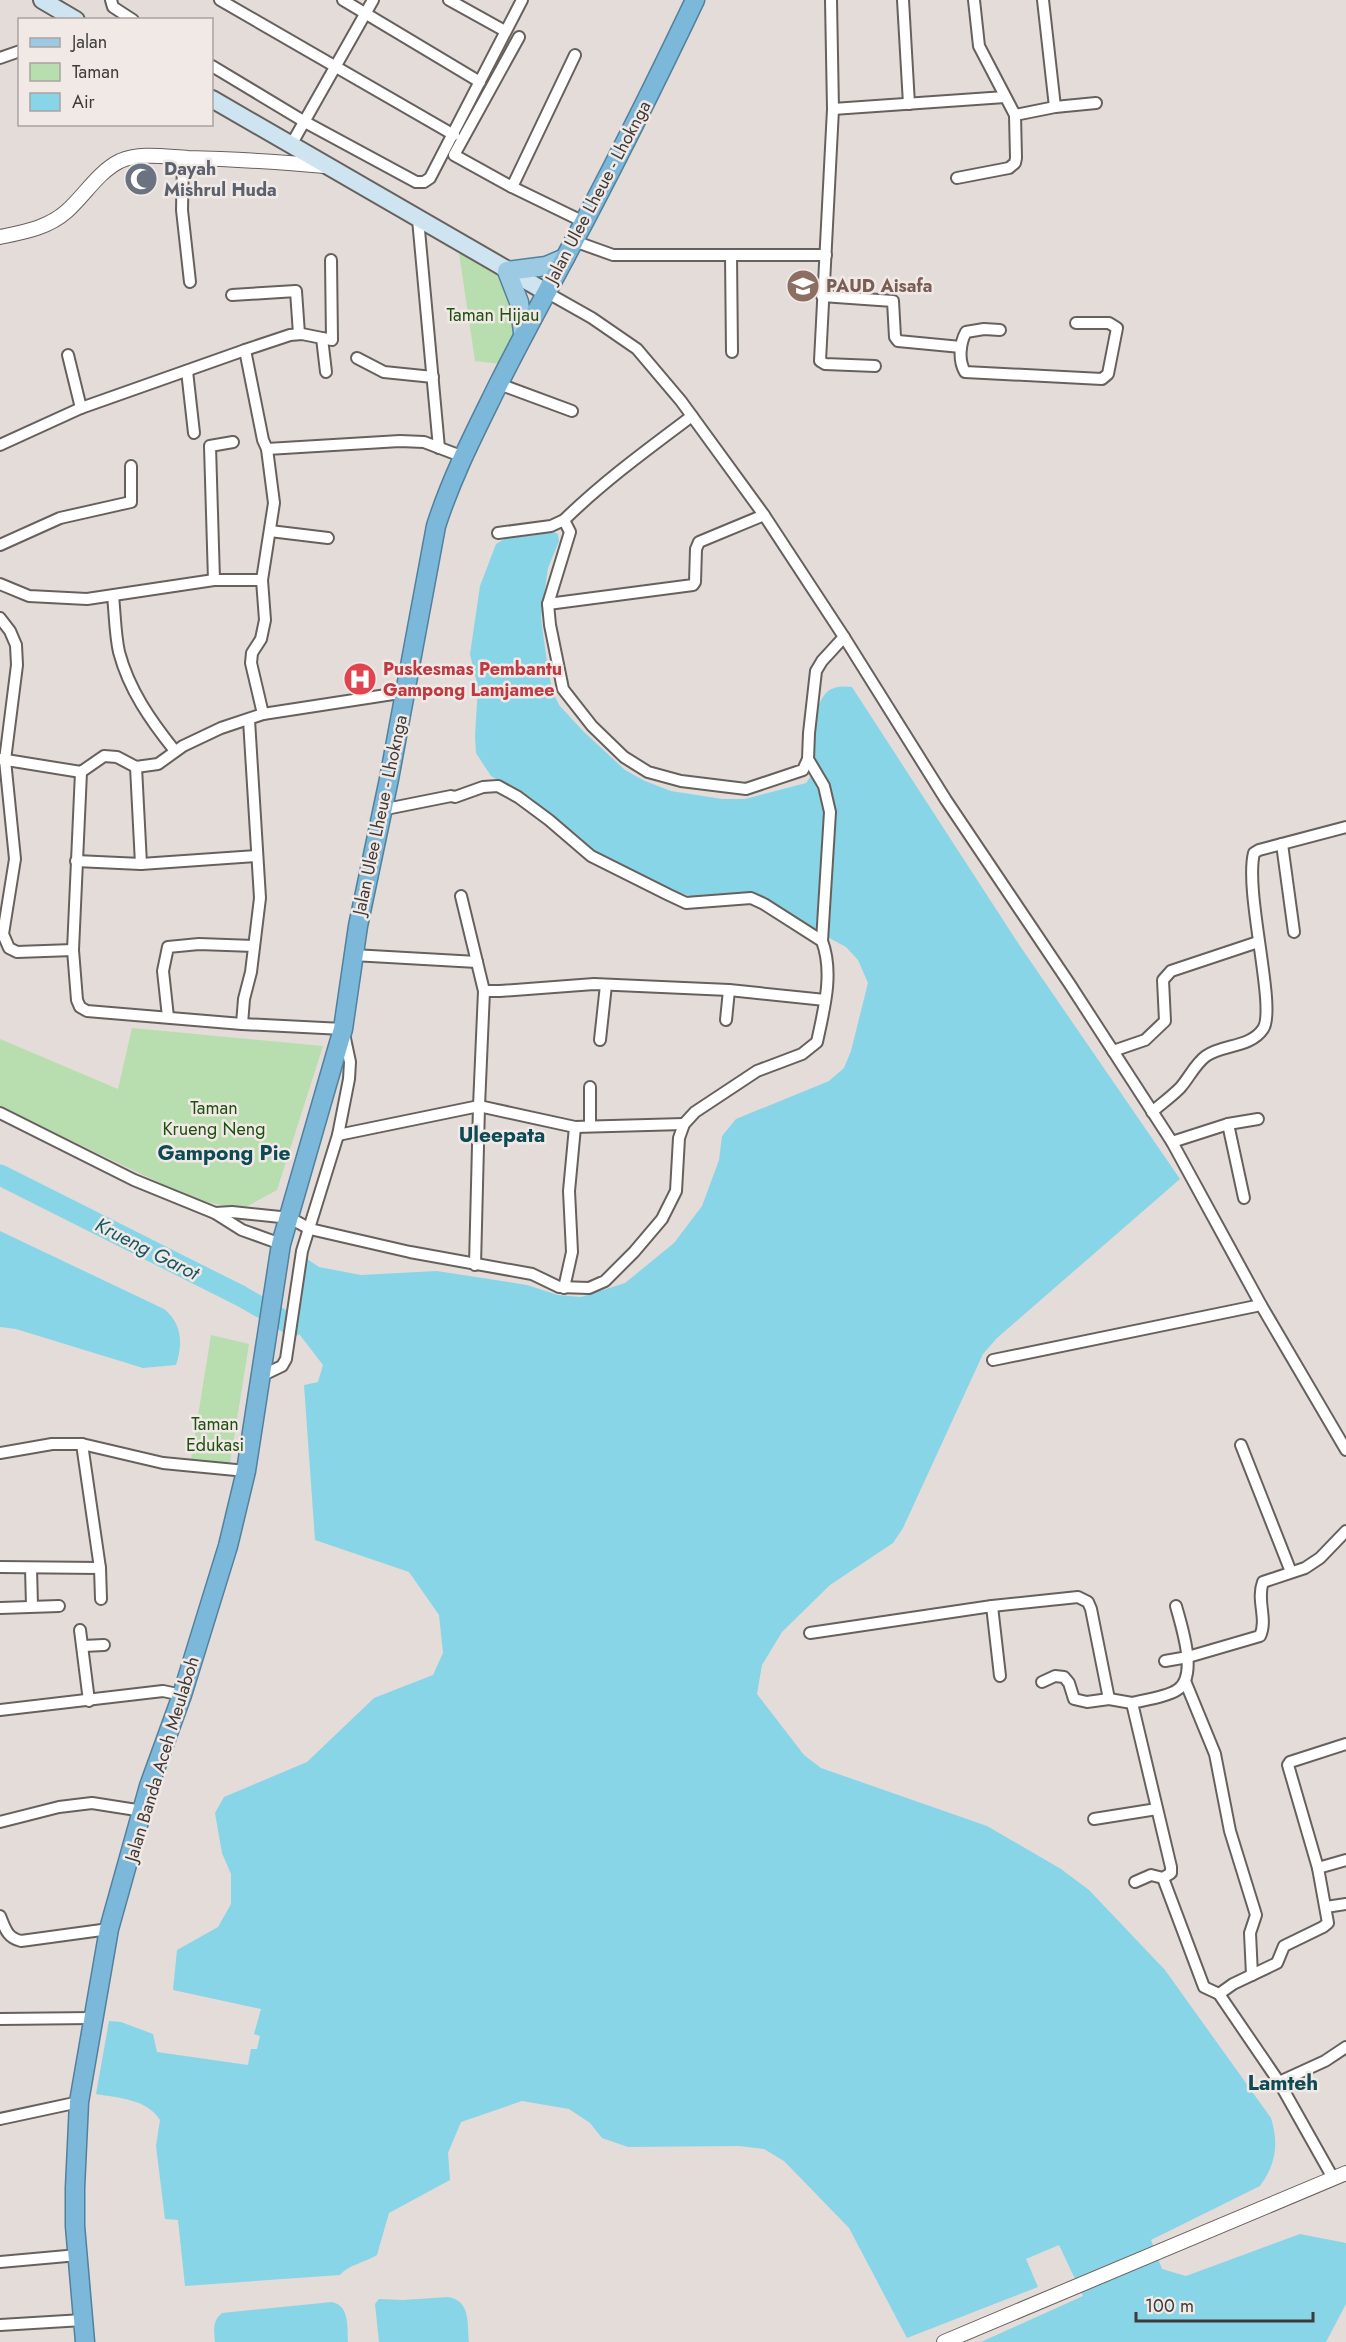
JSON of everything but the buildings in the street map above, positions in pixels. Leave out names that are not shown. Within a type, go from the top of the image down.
[{"type":"highway","name":"Jalan Ulee Lheue - Lhoknga","points":[[281,1248],[343,1029],[352,955],[406,692],[436,526],[448,488],[461,456],[524,332],[584,222],[695,0]]},
{"type":"highway","name":"Jalan Banda Aceh Meulaboh","points":[[85,2342],[75,2188],[79,2102],[93,2018],[110,1929],[149,1786],[182,1695],[228,1546],[246,1471],[281,1248]]},
{"type":"main road","points":[[42,0],[73,18]]},
{"type":"main road","points":[[213,100],[546,292]]},
{"type":"main road","points":[[507,270],[546,266],[565,258]]},
{"type":"main road","points":[[507,270],[519,302],[524,332]]},
{"type":"street","points":[[111,0],[113,8],[130,18]]},
{"type":"street","points":[[220,0],[454,135]]},
{"type":"street","points":[[343,0],[480,82]]},
{"type":"street","points":[[291,145],[373,0]]},
{"type":"street","points":[[449,0],[505,31]]},
{"type":"street","points":[[213,67],[304,122],[416,182],[424,182],[430,178],[454,135],[522,0]]},
{"type":"street","points":[[831,0],[833,109],[822,296],[821,363],[875,366]]},
{"type":"street","points":[[903,0],[909,104]]},
{"type":"street","points":[[957,178],[1009,168],[1015,163],[1017,153],[1015,116],[979,46],[974,0]]},
{"type":"street","points":[[1044,0],[1055,107]]},
{"type":"street","points":[[519,37],[454,154],[512,187],[584,222]]},
{"type":"street","points":[[0,58],[18,52]]},
{"type":"street","points":[[512,187],[575,56]]},
{"type":"street","points":[[833,109],[1005,97]]},
{"type":"street","points":[[1015,116],[1055,107],[1096,103]]},
{"type":"street","points":[[0,237],[33,230],[51,223],[67,211],[103,174],[121,161],[158,156],[263,160],[329,166]]},
{"type":"street","points":[[183,158],[182,210],[190,282]]},
{"type":"street","points":[[418,219],[439,448]]},
{"type":"street","points":[[574,241],[613,255],[826,255]]},
{"type":"street","points":[[731,255],[732,351]]},
{"type":"street","points":[[0,445],[81,408],[245,350],[298,334],[332,340],[331,260]]},
{"type":"street","points":[[232,295],[296,291],[298,334]]},
{"type":"street","points":[[546,292],[592,318],[637,349],[692,416],[764,515],[946,800],[1172,1142],[1261,1305],[1346,1450]]},
{"type":"street","points":[[822,296],[893,301],[898,340],[961,347]]},
{"type":"street","points":[[1000,330],[967,330],[961,347],[961,365],[965,372],[1102,379],[1108,374],[1117,328],[1109,322],[1076,323]]},
{"type":"street","points":[[322,338],[327,372]]},
{"type":"street","points":[[245,350],[263,440],[267,449],[274,503],[262,580],[266,620],[261,639],[252,653],[251,663],[263,714]]},
{"type":"street","points":[[68,355],[81,408]]},
{"type":"street","points":[[357,358],[384,372],[434,377]]},
{"type":"street","points":[[186,371],[194,433]]},
{"type":"street","points":[[499,384],[572,411]]},
{"type":"street","points":[[498,533],[551,526],[564,520],[589,495],[692,416]]},
{"type":"street","points":[[267,449],[400,441],[424,442],[461,456]]},
{"type":"street","points":[[214,580],[210,446],[233,442]]},
{"type":"street","points":[[0,545],[60,518],[130,502],[131,466]]},
{"type":"street","points":[[548,604],[693,585],[696,549],[699,542],[764,515]]},
{"type":"street","points":[[564,520],[570,532],[548,604],[563,689],[592,726],[624,757],[648,772],[681,781],[746,789],[806,768],[809,761],[808,740],[816,671],[844,637]]},
{"type":"street","points":[[270,531],[328,538]]},
{"type":"street","points":[[0,584],[29,596],[87,599],[214,580],[262,580]]},
{"type":"street","points":[[113,596],[119,650],[126,673],[147,716],[174,751]]},
{"type":"street","points":[[0,618],[10,631],[16,645],[17,665],[2,760],[15,859],[4,895],[3,933],[9,948],[17,952],[73,950]]},
{"type":"street","points":[[2,760],[81,772],[104,756],[117,757],[136,767],[158,764],[166,760],[174,751],[221,728],[263,714],[406,692]]},
{"type":"street","points":[[242,1024],[260,898],[249,720]]},
{"type":"street","points":[[215,1214],[232,1212],[290,1218],[310,1229],[476,1265],[532,1274],[564,1288],[589,1288],[605,1281],[662,1219],[676,1191],[679,1138],[684,1124],[695,1112],[757,1071],[802,1054],[816,1043],[825,1000],[828,959],[822,939],[830,812],[824,786],[809,761]]},
{"type":"street","points":[[136,767],[141,864]]},
{"type":"street","points":[[81,772],[73,950],[76,1000],[80,1007],[87,1011],[242,1024],[343,1029],[350,1062],[349,1079],[338,1135],[302,1251],[286,1359],[282,1366],[261,1376]]},
{"type":"street","points":[[381,810],[455,797],[483,787],[498,786],[518,797],[549,820],[591,855],[669,895],[686,903],[751,898],[822,939]]},
{"type":"street","points":[[1152,1112],[1180,1088],[1204,1058],[1251,1040],[1263,1030],[1267,1004],[1254,905],[1254,853],[1346,827]]},
{"type":"street","points":[[1282,844],[1294,932]]},
{"type":"street","points":[[76,861],[141,864],[257,856]]},
{"type":"street","points":[[461,896],[484,991],[476,1265]]},
{"type":"street","points":[[1113,1051],[1145,1040],[1165,1021],[1163,980],[1171,970],[1258,942]]},
{"type":"street","points":[[168,1017],[163,971],[168,947],[199,944],[254,946]]},
{"type":"street","points":[[352,955],[477,962]]},
{"type":"street","points":[[484,991],[594,984],[729,990],[825,1000]]},
{"type":"street","points":[[600,1040],[606,985]]},
{"type":"street","points":[[726,1020],[729,990]]},
{"type":"street","points":[[590,1087],[590,1126]]},
{"type":"street","points":[[338,1135],[479,1107],[575,1127],[684,1124]]},
{"type":"street","points":[[0,1113],[134,1180],[215,1214],[242,1230],[281,1248]]},
{"type":"street","points":[[1172,1142],[1228,1124],[1258,1119]]},
{"type":"street","points":[[1228,1124],[1244,1198]]},
{"type":"street","points":[[564,1288],[572,1252],[569,1191],[575,1127]]},
{"type":"street","points":[[993,1360],[1261,1305]]},
{"type":"street","points":[[0,1453],[52,1444],[82,1444],[163,1463],[246,1471]]},
{"type":"street","points":[[82,1444],[100,1568],[101,1599]]},
{"type":"street","points":[[1241,1445],[1291,1572]]},
{"type":"street","points":[[1165,1661],[1188,1657],[1260,1636],[1264,1628],[1260,1591],[1263,1582],[1305,1568],[1320,1558],[1346,1531]]},
{"type":"street","points":[[0,1567],[100,1568]]},
{"type":"street","points":[[32,1568],[32,1606]]},
{"type":"street","points":[[810,1633],[992,1606],[1078,1597],[1084,1599],[1091,1609],[1109,1699]]},
{"type":"street","points":[[0,1608],[59,1606]]},
{"type":"street","points":[[992,1606],[1000,1676]]},
{"type":"street","points":[[1176,1606],[1188,1657],[1185,1681],[1215,1754],[1230,1832],[1256,1915],[1250,1933],[1252,1975]]},
{"type":"street","points":[[80,1630],[89,1701]]},
{"type":"street","points":[[83,1646],[104,1645]]},
{"type":"street","points":[[1042,1682],[1055,1677],[1064,1677],[1069,1683],[1074,1699],[1087,1702],[1109,1699],[1132,1703],[1178,1690],[1185,1681]]},
{"type":"street","points":[[0,1710],[89,1701],[163,1690],[182,1695]]},
{"type":"street","points":[[1132,1703],[1171,1868],[1171,1873],[1163,1878],[1151,1875],[1135,1882]]},
{"type":"street","points":[[1219,1994],[1277,1963],[1284,1946],[1325,1926],[1329,1921],[1317,1868],[1288,1765],[1290,1762],[1346,1744]]},
{"type":"street","points":[[0,1822],[58,1807],[92,1803],[143,1811]]},
{"type":"street","points":[[1094,1819],[1157,1809]]},
{"type":"street","points":[[1317,1868],[1346,1860]]},
{"type":"street","points":[[944,2342],[1342,2176],[1219,1994],[1208,1991],[1200,1982],[1163,1878]]},
{"type":"street","points":[[1326,1907],[1346,1904]]},
{"type":"street","points":[[0,1916],[6,1933],[13,1939],[21,1941],[110,1929]]},
{"type":"street","points":[[0,2019],[93,2018]]},
{"type":"street","points":[[1278,2082],[1325,2061],[1346,2048]]},
{"type":"street","points":[[0,2119],[79,2102]]},
{"type":"street","points":[[0,2262],[78,2255]]},
{"type":"street","points":[[0,2325],[82,2320]]},
{"type":"green space","name":"Taman Hijau","points":[[459,253],[505,279],[517,316],[507,357],[501,364],[475,361]]},
{"type":"green space","name":"Taman Krueng Neng","points":[[132,1028],[323,1046],[277,1190],[242,1209],[196,1200],[0,1107],[0,1039],[118,1089]]},
{"type":"green space","name":"Taman Edukasi","points":[[211,1335],[249,1344],[230,1463],[191,1459]]},
{"type":"water","points":[[549,530],[558,534],[559,541],[548,568],[541,618],[552,690],[559,705],[583,731],[625,770],[645,781],[671,791],[722,799],[745,799],[806,783],[812,775],[814,721],[821,701],[832,689],[852,687],[1020,946],[1180,1179],[997,1338],[983,1354],[903,1528],[893,1543],[830,1585],[782,1632],[762,1665],[757,1694],[804,1755],[821,1768],[987,1826],[1061,1869],[1089,1890],[1165,1970],[1271,2118],[1275,2145],[1273,2162],[1260,2186],[1151,2240],[1162,2269],[1186,2276],[1300,2234],[1346,2243],[1346,2342],[981,2342],[1083,2296],[1059,2245],[1026,2259],[1038,2287],[907,2338],[849,2228],[784,2161],[764,2149],[739,2146],[628,2147],[602,2138],[590,2123],[569,2109],[522,2101],[461,2122],[448,2153],[450,2180],[389,2213],[377,2255],[340,2275],[185,2286],[178,2220],[165,2219],[156,2146],[160,2120],[148,2108],[140,2104],[123,2098],[96,2094],[109,2021],[121,2022],[153,2034],[157,2052],[248,2065],[251,2049],[257,2049],[260,2036],[254,2034],[261,2009],[173,1990],[177,1950],[218,1927],[231,1904],[231,1874],[222,1853],[215,1813],[224,1797],[307,1762],[374,1698],[433,1675],[443,1653],[439,1615],[409,1572],[315,1540],[304,1385],[318,1382],[323,1365],[293,1326],[304,1257],[319,1267],[361,1275],[437,1271],[527,1285],[558,1295],[581,1297],[625,1283],[674,1243],[702,1206],[719,1160],[722,1136],[736,1119],[829,1081],[844,1068],[851,1051],[868,983],[858,960],[846,947],[752,896],[694,897],[676,892],[612,862],[584,847],[521,794],[491,776],[476,753],[478,687],[470,654],[480,586],[496,544],[506,538]]},
{"type":"water","points":[[0,1231],[164,1309],[178,1327],[180,1349],[176,1365],[143,1368],[16,1329],[0,1327]]},
{"type":"water","points":[[448,2297],[461,2303],[464,2308],[468,2320],[469,2342],[379,2342],[375,2304],[379,2299]]},
{"type":"water","points":[[332,2302],[338,2304],[345,2312],[348,2342],[215,2342],[215,2323],[222,2313]]},
{"type":"pier","points":[[1346,2304],[1346,2342],[1326,2342]]},
{"type":"waterway","name":"Krueng Garot","points":[[0,1175],[241,1296],[293,1326]]},
{"type":"place","name":"Dayah Mishrul Huda","points":[[141,179]]},
{"type":"place","name":"PAUD Aisafa","points":[[803,286]]},
{"type":"place","name":"Puskesmas Pembantu Gampong Lamjamee","points":[[360,679]]},
{"type":"district","name":"Uleepata","points":[[502,1135]]},
{"type":"district","name":"Gampong Pie","points":[[224,1153]]},
{"type":"district","name":"Lamteh","points":[[1283,2083]]}]
